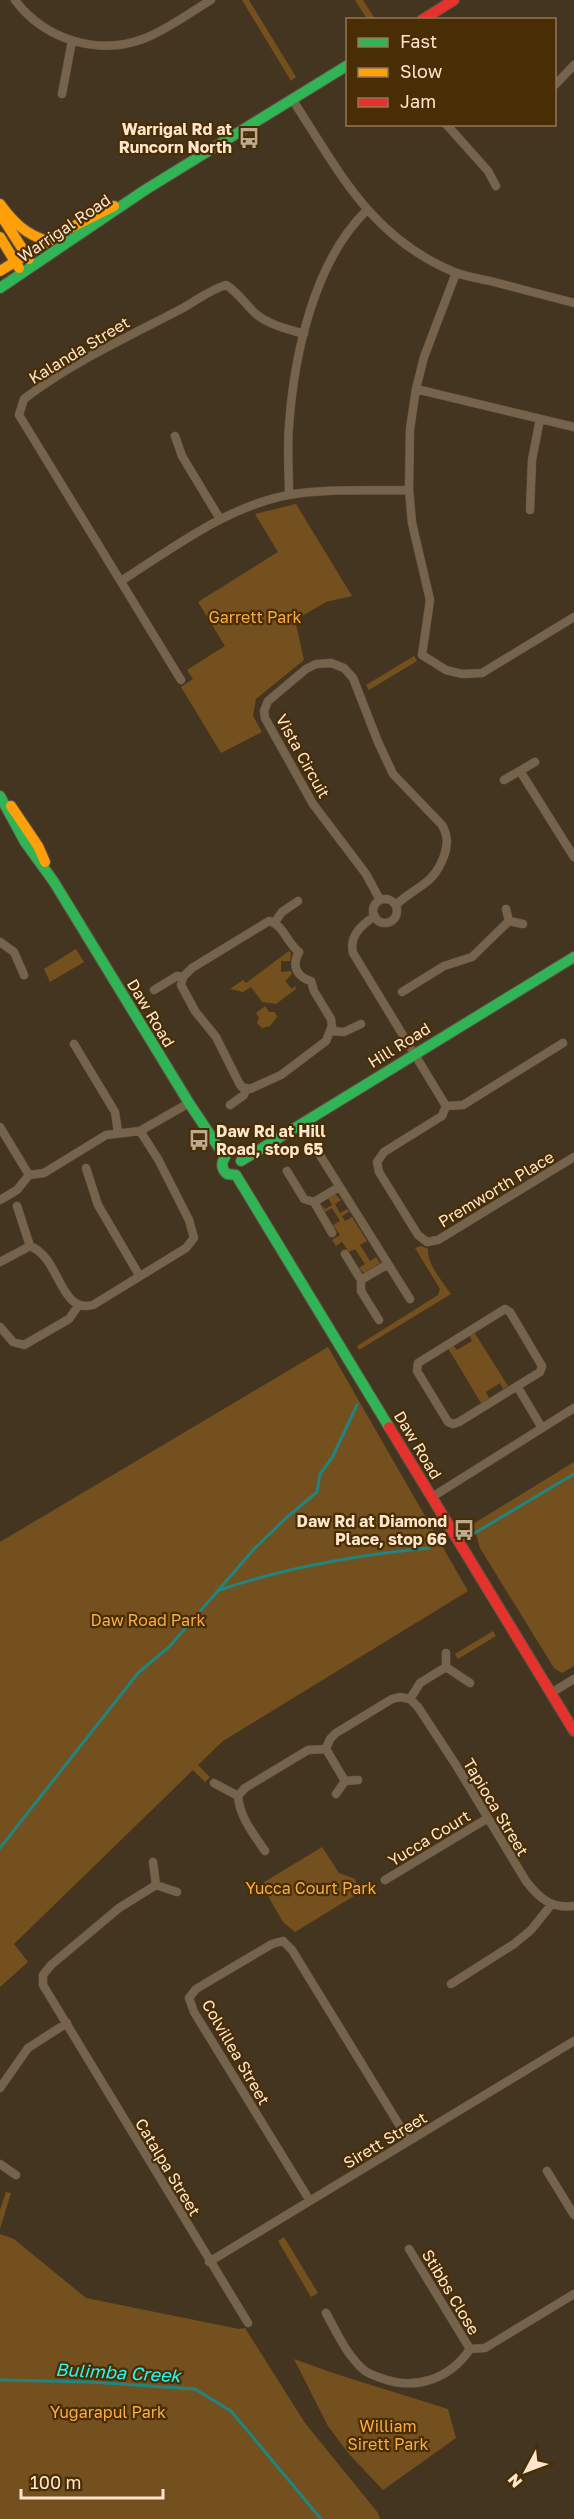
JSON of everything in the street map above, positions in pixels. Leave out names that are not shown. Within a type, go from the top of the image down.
[{"type":"street","points":[[15,0],[39,24],[72,41],[98,46],[141,40],[159,32],[211,0]]},
{"type":"street","points":[[425,18],[454,0]]},
{"type":"street","points":[[62,94],[72,41]]},
{"type":"street","points":[[556,84],[574,65]]},
{"type":"street","name":"Warrigal Road","points":[[0,288],[145,190],[346,66]]},
{"type":"street","points":[[292,99],[366,211],[388,232],[420,255],[456,273],[574,303]]},
{"type":"street","points":[[448,126],[488,171],[496,186]]},
{"type":"street","name":"Warrigal Road","points":[[0,271],[72,227],[145,190]]},
{"type":"street","points":[[0,204],[21,229],[48,241]]},
{"type":"street","points":[[289,495],[288,427],[294,378],[304,334],[320,283],[337,246],[351,225],[366,211]]},
{"type":"street","points":[[0,214],[34,267]]},
{"type":"street","points":[[0,237],[23,274]]},
{"type":"street","points":[[456,273],[424,357],[410,429],[409,490],[412,524],[430,600],[422,655],[446,670],[462,675],[482,673],[574,617]]},
{"type":"street","name":"Kalanda Street","points":[[181,680],[19,415],[24,399],[121,339],[183,308],[213,288],[226,285],[237,291],[244,303],[259,316],[276,325],[304,334]]},
{"type":"street","points":[[416,389],[574,427]]},
{"type":"street","points":[[530,510],[532,460],[540,418]]},
{"type":"street","points":[[175,436],[182,456],[220,519]]},
{"type":"street","points":[[121,581],[220,519],[255,504],[289,495],[409,490]]},
{"type":"street","name":"Vista Circuit","points":[[380,900],[366,874],[318,813],[265,718],[265,705],[268,700],[316,664],[331,663],[344,668],[353,678],[393,774],[442,825],[447,835],[447,847],[438,872],[396,905]]},
{"type":"street","points":[[504,780],[535,762]]},
{"type":"street","points":[[520,771],[574,857]]},
{"type":"street","name":"Daw Road","points":[[0,791],[38,846],[54,882]]},
{"type":"street","name":"Daw Road","points":[[0,796],[31,851],[54,882],[189,1103],[225,1157],[222,1169],[227,1174],[236,1175],[574,1731]]},
{"type":"street","points":[[380,900],[391,900],[396,905],[397,913],[390,921],[380,921],[375,916],[374,909],[380,900]]},
{"type":"street","points":[[275,922],[282,912],[298,901]]},
{"type":"street","points":[[506,909],[509,921]]},
{"type":"street","points":[[375,916],[359,928],[353,938],[351,946],[353,954],[446,1106],[464,1105],[562,1043]]},
{"type":"street","points":[[269,921],[275,922],[299,952],[296,956],[296,970],[301,978],[311,981],[314,991],[331,1019],[331,1031],[326,1041],[281,1075],[250,1089],[239,1083],[216,1037],[181,985],[183,976],[192,968],[231,946],[263,924],[269,921]]},
{"type":"street","points":[[509,921],[523,924]]},
{"type":"street","points":[[402,992],[444,966],[472,957],[509,921]]},
{"type":"street","points":[[0,942],[14,952],[24,975]]},
{"type":"street","name":"Hill Road","points":[[241,1161],[574,957]]},
{"type":"street","points":[[154,990],[177,976],[183,976]]},
{"type":"street","points":[[331,1031],[345,1032],[361,1024]]},
{"type":"street","points":[[74,1044],[115,1112],[118,1132]]},
{"type":"street","points":[[230,1105],[244,1095],[246,1088]]},
{"type":"street","points":[[0,1200],[17,1190],[29,1175],[44,1173],[106,1135],[140,1131],[189,1103]]},
{"type":"street","name":"Premworth Place","points":[[446,1106],[442,1116],[384,1152],[377,1162],[379,1172],[418,1235],[427,1242],[438,1240],[574,1157]]},
{"type":"street","points":[[0,1127],[29,1175]]},
{"type":"street","points":[[17,1206],[30,1246],[45,1255],[70,1300],[78,1306],[93,1305],[186,1248],[194,1238],[189,1220],[140,1131]]},
{"type":"street","points":[[318,1152],[410,1299]]},
{"type":"street","points":[[225,1157],[234,1155],[241,1161],[242,1167],[236,1175]]},
{"type":"street","points":[[86,1168],[98,1205],[111,1223],[139,1275]]},
{"type":"street","points":[[287,1171],[304,1198],[314,1202],[332,1233]]},
{"type":"street","points":[[314,1202],[339,1187]]},
{"type":"street","points":[[0,1262],[30,1246]]},
{"type":"street","points":[[345,1254],[361,1280],[361,1291],[379,1320]]},
{"type":"street","points":[[361,1280],[388,1264]]},
{"type":"street","points":[[0,1328],[13,1342],[24,1345],[69,1319],[78,1306]]},
{"type":"street","points":[[504,1309],[510,1312],[542,1366],[540,1372],[517,1386],[453,1424],[442,1412],[417,1371],[417,1367],[418,1363],[504,1309]]},
{"type":"street","points":[[517,1386],[542,1428]]},
{"type":"street","points":[[432,1497],[574,1408]]},
{"type":"street","points":[[446,1653],[446,1667]]},
{"type":"street","points":[[446,1667],[470,1683]]},
{"type":"street","points":[[326,1749],[330,1739],[336,1733],[392,1699],[400,1696],[410,1699],[420,1683],[446,1667]]},
{"type":"street","points":[[551,1694],[574,1679]]},
{"type":"street","name":"Tapioca Street","points":[[410,1699],[418,1707],[526,1881],[537,1896],[551,1905]]},
{"type":"street","points":[[326,1749],[345,1781]]},
{"type":"street","points":[[238,1796],[245,1788],[308,1750],[326,1749]]},
{"type":"street","points":[[345,1781],[358,1780]]},
{"type":"street","points":[[336,1794],[345,1781]]},
{"type":"street","points":[[214,1783],[238,1796],[243,1818],[265,1851]]},
{"type":"street","name":"Yucca Court","points":[[385,1880],[488,1818]]},
{"type":"street","points":[[153,1862],[156,1885],[177,1892]]},
{"type":"street","name":"Catalpa Street","points":[[156,1885],[112,1914],[51,1965],[43,1975],[43,1985],[248,2323]]},
{"type":"street","points":[[452,1984],[514,1944],[531,1930],[551,1905],[564,1908],[574,1906]]},
{"type":"street","name":"Colvillea Street","points":[[310,2201],[194,2012],[189,1998],[196,1989],[272,1944],[284,1941],[292,1950],[409,2142]]},
{"type":"street","points":[[0,2088],[28,2048],[67,2023]]},
{"type":"street","name":"Sirett Street","points":[[209,2262],[574,2041]]},
{"type":"street","points":[[0,2164],[16,2175]]},
{"type":"street","points":[[547,2170],[574,2215]]},
{"type":"street","name":"Stibbs Close","points":[[409,2249],[470,2349]]},
{"type":"street","points":[[326,2313],[352,2358],[367,2373],[392,2382],[415,2385],[435,2378],[461,2363],[470,2349],[485,2348],[574,2294]]},
{"type":"green space","points":[[242,0],[249,0],[296,77],[291,81]]},
{"type":"green space","points":[[355,0],[363,0],[374,18],[366,18]]},
{"type":"green space","name":"Garrett Park","points":[[296,504],[352,596],[326,602],[295,620],[304,660],[256,699],[253,716],[262,732],[221,753],[181,687],[193,679],[187,670],[225,646],[198,602],[278,552],[255,514]]},
{"type":"green space","points":[[414,656],[417,661],[369,690],[366,685]]},
{"type":"green space","points":[[76,949],[84,962],[50,982],[44,969]]},
{"type":"green space","points":[[289,951],[290,961],[281,961],[281,972],[291,971],[292,974],[285,981],[292,989],[295,986],[296,989],[276,1004],[262,1002],[251,987],[243,992],[230,989],[243,980],[246,983]]},
{"type":"green space","points":[[265,1006],[269,1012],[275,1012],[277,1017],[270,1026],[262,1028],[257,1023],[259,1018],[256,1013]]},
{"type":"green space","points":[[335,1194],[341,1200],[335,1204],[340,1213],[347,1209],[349,1212],[342,1216],[345,1221],[352,1217],[367,1241],[360,1245],[370,1261],[376,1257],[380,1263],[364,1273],[359,1268],[365,1264],[355,1249],[349,1252],[342,1242],[336,1246],[332,1240],[340,1235],[333,1225],[340,1221],[332,1208],[325,1212],[320,1203],[325,1209],[332,1205],[328,1198]]},
{"type":"green space","points":[[421,1246],[428,1249],[432,1266],[451,1294],[359,1350],[357,1346],[438,1295],[440,1289],[415,1248]]},
{"type":"green space","points":[[474,1332],[508,1386],[503,1389],[500,1383],[486,1392],[489,1398],[481,1403],[448,1348],[453,1345],[457,1350],[472,1341],[469,1334]]},
{"type":"green space","name":"Daw Road Park","points":[[328,1347],[468,1591],[223,1741],[198,1765],[210,1777],[205,1782],[193,1770],[14,1944],[28,1962],[0,1987],[0,1542]]},
{"type":"green space","points":[[574,1462],[574,1666],[562,1673],[554,1668],[480,1548],[473,1524]]},
{"type":"green space","points":[[493,1631],[496,1636],[458,1659],[455,1654]]},
{"type":"green space","name":"Yucca Court Park","points":[[322,1847],[339,1873],[355,1879],[359,1893],[295,1932],[283,1922],[261,1884]]},
{"type":"green space","points":[[6,2192],[11,2193],[0,2229],[0,2210]]},
{"type":"green space","name":"Yugarapul Park","points":[[0,2234],[14,2239],[86,2298],[239,2329],[245,2328],[305,2423],[378,2513],[380,2519],[0,2519]]},
{"type":"green space","points":[[284,2237],[318,2293],[311,2297],[278,2241]]},
{"type":"green space","name":"William Sirett Park","points":[[294,2359],[448,2409],[456,2438],[383,2490],[349,2454],[328,2426]]},
{"type":"waterway","points":[[0,1848],[138,1673],[170,1646],[254,1549],[317,1492],[320,1474],[332,1458],[357,1405]]},
{"type":"waterway","points":[[473,1534],[574,1474]]},
{"type":"waterway","points":[[217,1591],[269,1575],[322,1563],[429,1548]]},
{"type":"waterway","name":"Bulimba Creek","points":[[0,2380],[90,2382],[195,2389],[231,2411],[321,2519]]},
{"type":"traffic: fast","points":[[0,288],[145,190],[346,66]]},
{"type":"traffic: fast","points":[[0,796],[25,842],[54,882],[189,1103],[225,1157]]},
{"type":"traffic: fast","points":[[241,1161],[574,957]]},
{"type":"traffic: fast","points":[[225,1157],[222,1164],[224,1170],[227,1174],[236,1175]]},
{"type":"traffic: fast","points":[[236,1175],[389,1427]]},
{"type":"traffic: slow","points":[[0,204],[21,227],[48,241]]},
{"type":"traffic: slow","points":[[0,271],[72,227],[114,206]]},
{"type":"traffic: slow","points":[[0,214],[29,259]]},
{"type":"traffic: slow","points":[[0,237],[19,268]]},
{"type":"traffic: slow","points":[[11,806],[38,846],[45,862]]},
{"type":"traffic: jam","points":[[425,18],[454,0]]},
{"type":"traffic: jam","points":[[389,1427],[574,1731]]},
{"type":"place","name":"Warrigal Rd at Runcorn North","points":[[249,138]]},
{"type":"place","name":"Daw Rd at Hill Road, stop 65","points":[[199,1140]]},
{"type":"place","name":"Daw Rd at Diamond Place, stop 66","points":[[464,1530]]}]
